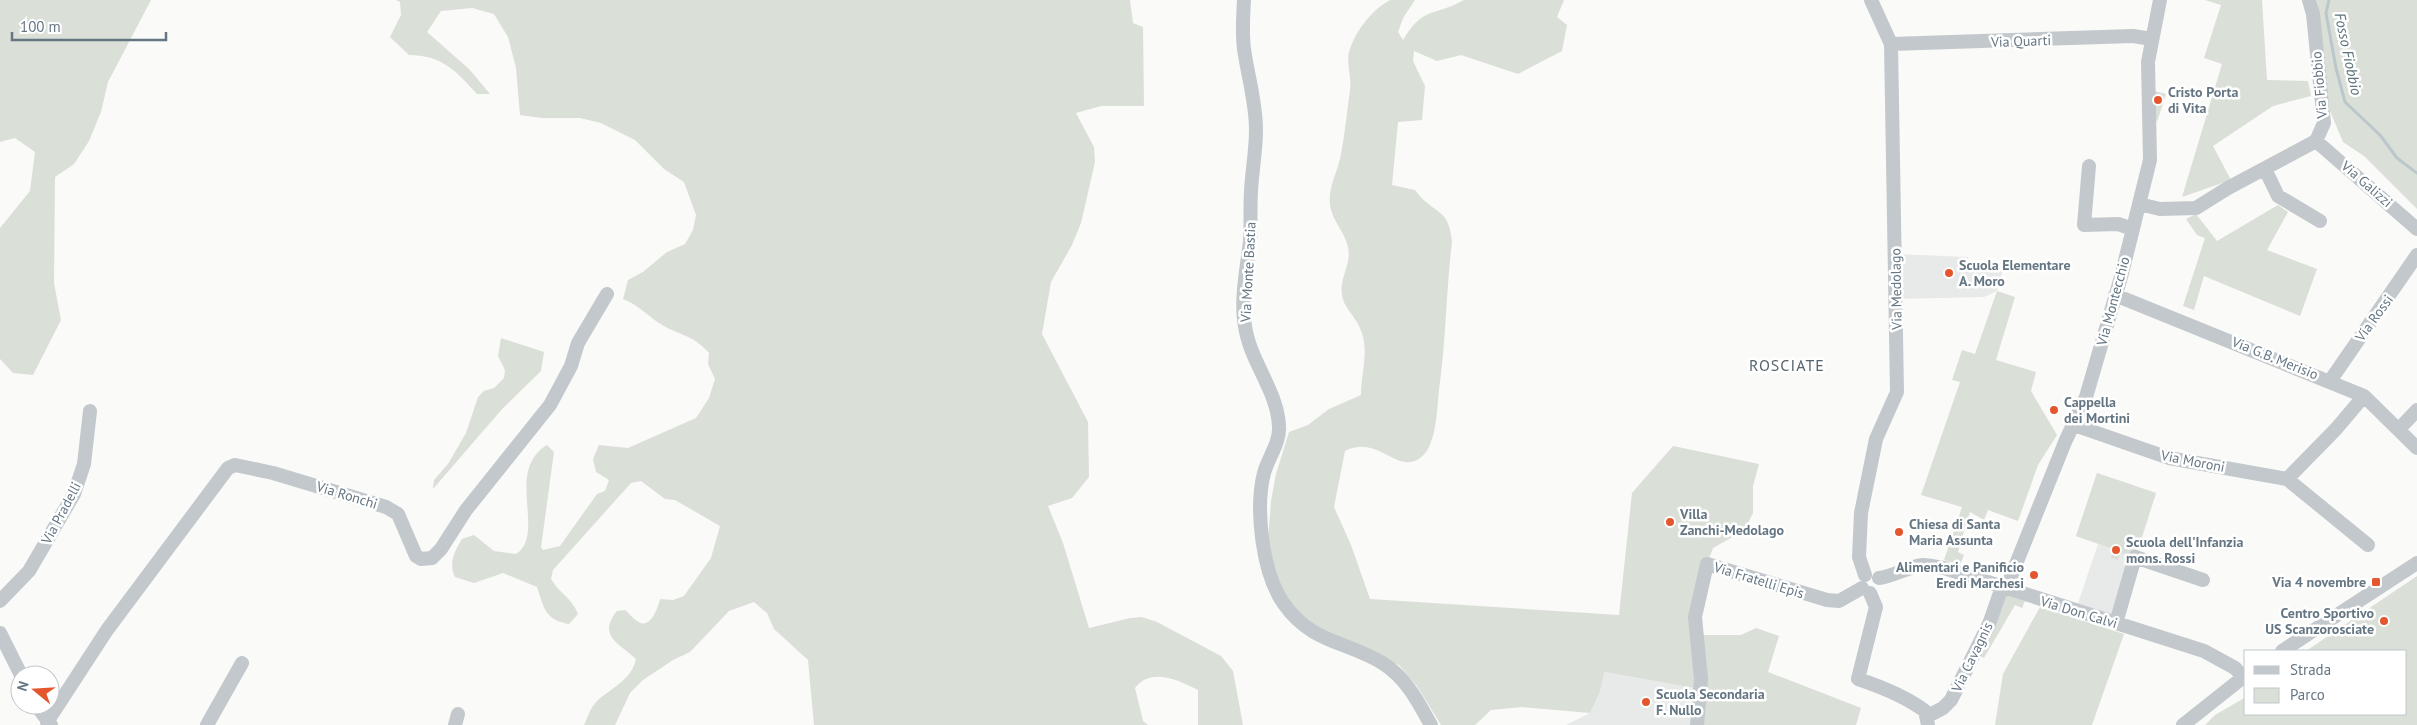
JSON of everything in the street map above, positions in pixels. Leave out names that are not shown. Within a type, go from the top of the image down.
[{"type":"street","name":"Via Monte Bastia","points":[[1244,0],[1244,49],[1254,97],[1256,131],[1244,326],[1252,350],[1278,409],[1279,430],[1264,473],[1260,507],[1266,561],[1283,604],[1301,622],[1328,641],[1374,659],[1396,674],[1408,686],[1431,725]]},
{"type":"street","name":"Via Medolago","points":[[1871,0],[1890,44],[1898,392],[1876,439],[1861,513],[1859,557],[1876,606],[1858,679],[1880,686],[1910,700],[1925,711],[1928,721]]},
{"type":"street","name":"Via Montecchio","points":[[2004,588],[2064,442],[2074,425],[2086,397],[2115,295],[2150,160],[2147,89],[2152,39],[2160,0]]},
{"type":"street","name":"Via Fiobbio","points":[[2309,0],[2313,14],[2324,124],[2316,141]]},
{"type":"street","name":"Via Quarti","points":[[1890,44],[2134,36],[2152,39]]},
{"type":"street","points":[[2139,204],[2160,209],[2196,208],[2228,188],[2316,141]]},
{"type":"street","name":"Via Galizzi","points":[[2316,141],[2417,229]]},
{"type":"street","points":[[2089,166],[2084,225],[2118,224],[2132,229]]},
{"type":"street","points":[[2264,169],[2278,196],[2320,221]]},
{"type":"street","name":"Via Rossi","points":[[2330,381],[2417,254]]},
{"type":"street","name":"Via Ronchi","points":[[49,723],[107,630],[228,468],[235,465],[273,473],[386,507],[398,514],[416,556],[421,559],[432,558],[441,549],[466,510],[550,405],[571,366],[578,343],[607,294]]},
{"type":"street","name":"Via G.B. Merisio","points":[[2115,295],[2364,396],[2417,448]]},
{"type":"street","points":[[2287,479],[2336,429],[2364,396]]},
{"type":"street","points":[[2399,429],[2417,410]]},
{"type":"street","name":"Via Pradelli","points":[[0,601],[29,571],[74,494],[84,464],[90,411]]},
{"type":"street","name":"Via Moroni","points":[[2074,425],[2169,458],[2287,479],[2368,545]]},
{"type":"street","points":[[2116,623],[2135,557],[2203,580]]},
{"type":"street","points":[[2284,650],[2417,562]]},
{"type":"street","name":"Via Fratelli Epis","points":[[1697,725],[1701,679],[1695,617],[1706,564],[1827,600],[1839,600],[1869,583]]},
{"type":"street","name":"Via Don Calvi","points":[[1869,583],[1924,565],[1944,568],[2204,651],[2235,668],[2244,675]]},
{"type":"street","name":"Via Cavagnis","points":[[1928,721],[1951,700],[1985,633],[2004,588]]},
{"type":"street","points":[[0,632],[16,665]]},
{"type":"street","points":[[207,725],[242,663]]},
{"type":"street","points":[[2183,725],[2244,677]]},
{"type":"shaded area","name":"Scuola Elementare A. Moro","points":[[1895,254],[1968,257],[1968,270],[2003,270],[1997,291],[1984,297],[1896,299]]},
{"type":"shaded area","name":"Scuola dell'Infanzia mons. Rossi","points":[[2097,473],[2156,493],[2116,623],[2076,609],[2098,544],[2076,536]]},
{"type":"shaded area","name":"Scuola Secondaria F. Nullo","points":[[1603,672],[1700,689],[1694,725],[1566,725],[1590,713],[1600,692]]},
{"type":"green space","points":[[0,0],[151,0],[108,82],[101,112],[89,141],[74,164],[55,177],[54,283],[61,320],[33,375],[13,373],[0,359],[0,228],[30,191],[35,152],[15,138],[0,142]]},
{"type":"green space","points":[[396,0],[1130,0],[1133,23],[1143,27],[1144,106],[1101,106],[1076,113],[1094,147],[1095,162],[1081,223],[1072,245],[1051,282],[1042,334],[1088,422],[1089,477],[1072,498],[1048,506],[1063,543],[1089,628],[1142,617],[1157,622],[1221,656],[1233,671],[1243,725],[1198,725],[1198,690],[1173,679],[1157,677],[1141,682],[1135,688],[1143,721],[1148,725],[814,725],[808,660],[774,629],[767,613],[754,602],[729,611],[690,652],[673,660],[643,680],[630,693],[615,725],[584,725],[595,704],[626,678],[634,666],[636,659],[617,643],[610,633],[611,620],[617,611],[625,610],[637,621],[646,623],[653,617],[660,599],[673,600],[684,596],[711,558],[720,526],[675,500],[665,499],[641,481],[631,483],[553,570],[551,579],[578,614],[569,624],[550,616],[544,607],[537,587],[503,573],[474,583],[455,577],[452,567],[453,557],[462,539],[474,535],[494,551],[516,554],[524,545],[528,532],[526,486],[528,470],[535,456],[547,445],[554,452],[541,547],[543,550],[560,546],[597,494],[605,491],[609,480],[596,472],[593,459],[599,445],[628,448],[696,418],[709,398],[715,379],[708,364],[709,353],[691,338],[666,327],[623,299],[628,280],[643,272],[667,252],[685,244],[693,230],[696,215],[684,182],[664,169],[635,140],[601,123],[580,118],[542,118],[520,115],[516,68],[508,37],[494,14],[472,8],[441,11],[427,32],[469,69],[490,94],[477,94],[448,66],[431,58],[409,55],[390,37],[401,15],[400,2]]},
{"type":"green space","points":[[1390,0],[1415,0],[1403,18],[1398,32],[1403,40],[1417,21],[1424,16],[1464,0],[1564,0],[1557,17],[1567,25],[1562,51],[1518,74],[1461,55],[1437,61],[1414,51],[1413,61],[1425,86],[1422,120],[1398,122],[1392,185],[1415,190],[1428,204],[1444,216],[1450,230],[1452,242],[1443,353],[1436,416],[1430,445],[1424,455],[1417,460],[1409,462],[1401,461],[1367,447],[1356,447],[1345,451],[1334,507],[1351,545],[1370,599],[1619,615],[1632,493],[1673,446],[1759,464],[1753,486],[1753,513],[1748,523],[1736,535],[1713,548],[1701,585],[1700,689],[1604,672],[1600,692],[1590,713],[1522,707],[1491,710],[1475,725],[1441,725],[1417,686],[1399,665],[1382,660],[1317,627],[1296,611],[1277,587],[1268,541],[1271,501],[1276,474],[1289,432],[1308,425],[1329,409],[1361,395],[1365,353],[1363,336],[1343,299],[1342,283],[1349,253],[1344,236],[1331,211],[1330,198],[1341,154],[1346,122],[1350,85],[1349,53],[1357,34],[1366,21],[1377,9]]},
{"type":"green space","points":[[2205,0],[2262,0],[2267,80],[2308,81],[2311,96],[2273,106],[2213,146],[2231,180],[2182,197],[2222,64],[2204,58],[2221,5]]},
{"type":"green space","points":[[2317,0],[2417,0],[2417,209],[2364,156],[2343,142],[2330,111]]},
{"type":"green space","points":[[2147,89],[2166,94],[2157,122]]},
{"type":"green space","points":[[2278,205],[2288,212],[2267,250],[2317,269],[2300,316],[2204,276],[2194,310],[2183,306],[2205,238],[2197,235],[2186,219],[2196,214],[2217,241]]},
{"type":"green space","points":[[1997,291],[2015,297],[1996,360],[2036,372],[2031,391],[2057,435],[2038,465],[2018,521],[1988,510],[1984,520],[1970,512],[1958,552],[1964,555],[1960,565],[1944,560],[1962,507],[1921,495],[1960,382],[1952,380],[1962,350],[1975,354]]},
{"type":"green space","points":[[501,338],[544,352],[541,371],[503,408],[433,489],[434,480],[448,464],[466,433],[478,397],[484,391],[494,388],[504,378],[505,370],[498,356]]},
{"type":"green space","points":[[2097,473],[2156,493],[2135,557],[2121,553],[2118,560],[2111,558],[2114,549],[2076,536]]},
{"type":"green space","name":"Centro Sportivo US Scanzorosciate","points":[[2417,576],[2417,725],[2205,725],[2215,715],[2244,698],[2244,715],[2407,715],[2407,650],[2307,650]]},
{"type":"green space","points":[[2003,594],[2025,601],[2022,608],[2015,605],[1984,658],[1978,655]]},
{"type":"green space","points":[[2040,607],[2124,634],[2092,725],[1995,725],[2003,674]]},
{"type":"green space","points":[[1756,628],[1779,636],[1768,672],[1861,708],[1856,725],[1700,725],[1701,635],[1741,635]]},
{"type":"waterway","name":"Fosso Fiobbio","points":[[2329,0],[2326,13],[2336,68],[2345,102],[2380,135],[2397,158],[2417,173]]},
{"type":"place","name":"Cristo Porta di Vita","points":[[2158,100]]},
{"type":"place","name":"Scuola Elementare A. Moro","points":[[1949,273]]},
{"type":"place","name":"Cappella dei Mortini","points":[[2054,410]]},
{"type":"place","name":"Villa Zanchi-Medolago","points":[[1670,522]]},
{"type":"place","name":"Chiesa di Santa Maria Assunta","points":[[1899,532]]},
{"type":"place","name":"Scuola dell'Infanzia mons. Rossi","points":[[2116,550]]},
{"type":"place","name":"Alimentari e Panificio Eredi Marchesi","points":[[2034,575]]},
{"type":"place","name":"Via 4 novembre","points":[[2376,582]]},
{"type":"place","name":"Centro Sportivo US Scanzorosciate","points":[[2384,621]]},
{"type":"place","name":"Scuola Secondaria F. Nullo","points":[[1646,702]]},
{"type":"district","name":"ROSCIATE","points":[[1787,365]]}]
